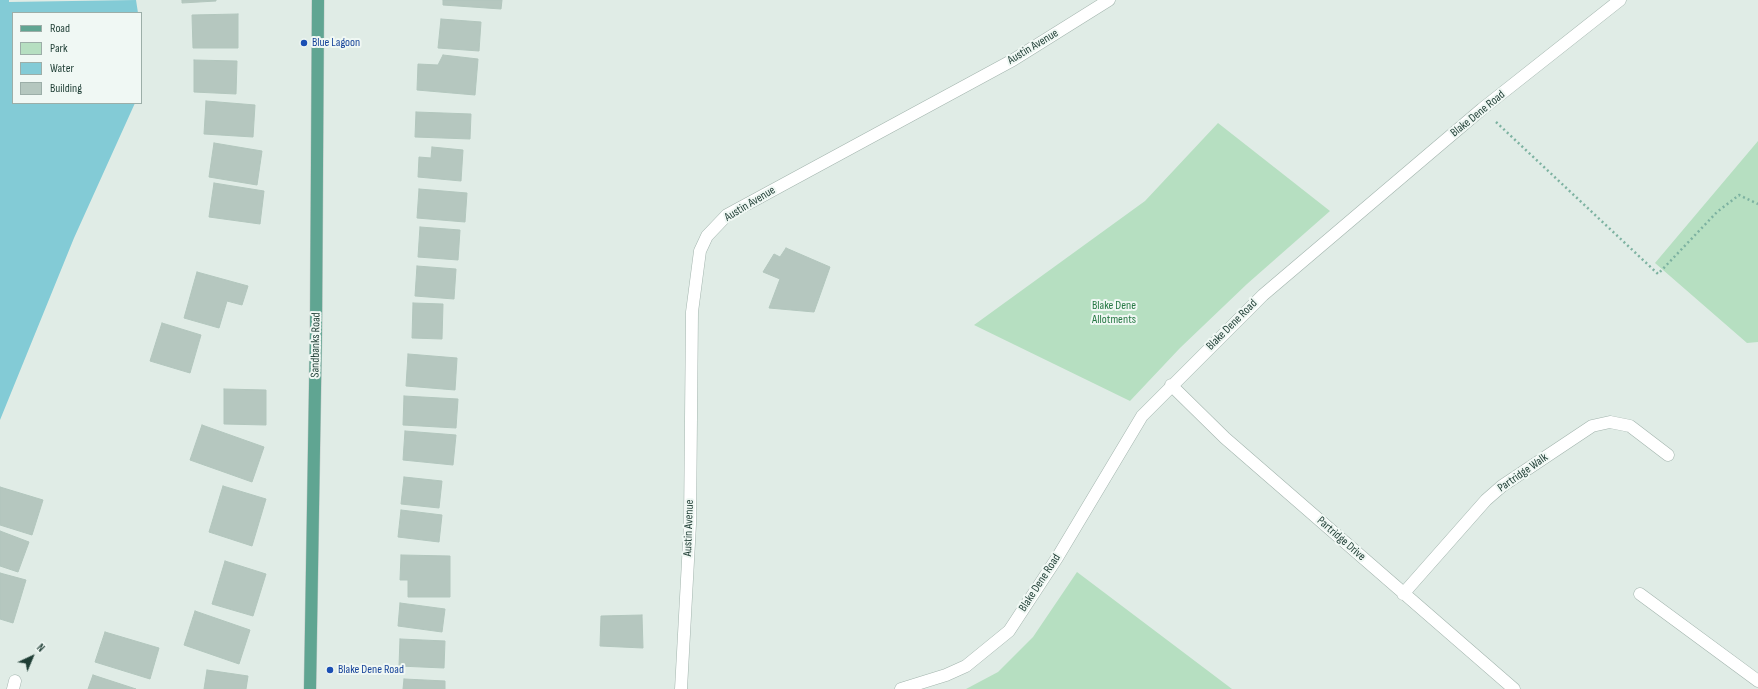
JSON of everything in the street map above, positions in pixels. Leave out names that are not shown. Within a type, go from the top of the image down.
[{"type":"main road","name":"Sandbanks Road","points":[[310,689],[316,320],[318,0]]},
{"type":"street","name":"Austin Avenue","points":[[681,689],[690,524],[692,312],[700,251],[707,236],[727,215],[1013,60],[1109,0]]},
{"type":"street","name":"Blake Dene Road","points":[[901,689],[946,675],[966,666],[1009,631],[1057,558],[1142,416],[1171,385],[1263,295],[1482,110],[1620,0]]},
{"type":"street","name":"Partridge Drive","points":[[1171,385],[1226,438],[1403,594],[1514,689]]},
{"type":"street","name":"Partridge Walk","points":[[1403,594],[1486,500],[1502,486],[1592,426],[1610,422],[1630,426],[1668,454]]},
{"type":"street","points":[[1640,594],[1758,681]]},
{"type":"path","points":[[1482,110],[1658,274],[1717,212],[1739,195],[1758,204]]},
{"type":"green space","name":"Blake Dene Allotments","points":[[1218,123],[1330,211],[1247,284],[1180,348],[1130,401],[974,325],[1145,201]]},
{"type":"green space","points":[[1758,141],[1758,342],[1747,343],[1655,263]]},
{"type":"green space","points":[[1077,572],[1232,689],[966,689],[998,672],[1033,637]]},
{"type":"water","points":[[0,0],[9,0],[9,2],[136,0],[138,12],[12,12],[12,104],[135,104],[74,238],[0,420]]},
{"type":"building","points":[[182,0],[216,0],[216,1],[182,3]]},
{"type":"building","points":[[443,0],[502,0],[501,9],[443,5]]},
{"type":"building","points":[[238,14],[238,48],[193,48],[192,15]]},
{"type":"building","points":[[441,19],[481,22],[479,51],[438,48]]},
{"type":"building","points":[[443,55],[478,59],[475,95],[417,90],[418,64],[438,65]]},
{"type":"building","points":[[194,60],[237,61],[236,94],[194,92]]},
{"type":"building","points":[[206,101],[255,105],[253,137],[204,134]]},
{"type":"building","points":[[416,112],[471,114],[470,139],[415,137]]},
{"type":"building","points":[[214,143],[262,151],[257,185],[209,177]]},
{"type":"building","points":[[432,147],[463,150],[461,181],[418,177],[419,157],[431,158]]},
{"type":"building","points":[[214,183],[264,191],[260,224],[209,217]]},
{"type":"building","points":[[419,189],[467,193],[465,222],[417,218]]},
{"type":"building","points":[[420,227],[460,230],[458,260],[418,257]]},
{"type":"building","points":[[786,248],[830,267],[814,312],[769,308],[780,279],[763,272],[774,254],[780,257]]},
{"type":"building","points":[[417,266],[456,269],[454,299],[415,296]]},
{"type":"building","points":[[197,272],[248,286],[242,305],[227,301],[219,328],[184,318]]},
{"type":"building","points":[[413,303],[443,304],[442,339],[412,338]]},
{"type":"building","points":[[162,323],[201,335],[190,373],[150,361]]},
{"type":"building","points":[[408,354],[457,358],[455,390],[406,386]]},
{"type":"building","points":[[224,389],[266,390],[266,425],[224,424]]},
{"type":"building","points":[[404,396],[458,399],[456,428],[403,425]]},
{"type":"building","points":[[202,425],[264,447],[252,482],[190,460]]},
{"type":"building","points":[[405,431],[456,435],[453,465],[403,460]]},
{"type":"building","points":[[404,477],[442,481],[439,508],[401,504]]},
{"type":"building","points":[[223,486],[266,499],[252,546],[209,532]]},
{"type":"building","points":[[0,487],[43,500],[32,535],[0,525]]},
{"type":"building","points":[[401,510],[442,515],[439,542],[398,537]]},
{"type":"building","points":[[0,531],[29,542],[18,572],[0,566]]},
{"type":"building","points":[[401,555],[450,556],[450,597],[408,597],[408,580],[400,580]]},
{"type":"building","points":[[225,561],[266,574],[253,616],[212,604]]},
{"type":"building","points":[[0,573],[26,580],[13,623],[0,619]]},
{"type":"building","points":[[400,603],[445,609],[442,632],[398,626]]},
{"type":"building","points":[[195,611],[250,630],[239,664],[184,645]]},
{"type":"building","points":[[642,615],[643,648],[600,646],[601,616]]},
{"type":"building","points":[[105,632],[159,648],[150,679],[95,662]]},
{"type":"building","points":[[400,639],[445,641],[444,668],[399,666]]},
{"type":"building","points":[[207,670],[248,676],[246,689],[204,689]]},
{"type":"building","points":[[93,675],[136,689],[88,689]]},
{"type":"building","points":[[404,679],[445,681],[445,689],[403,689]]},
{"type":"place","name":"Blue Lagoon","points":[[304,43]]},
{"type":"place","name":"Blake Dene Road","points":[[330,670]]}]
